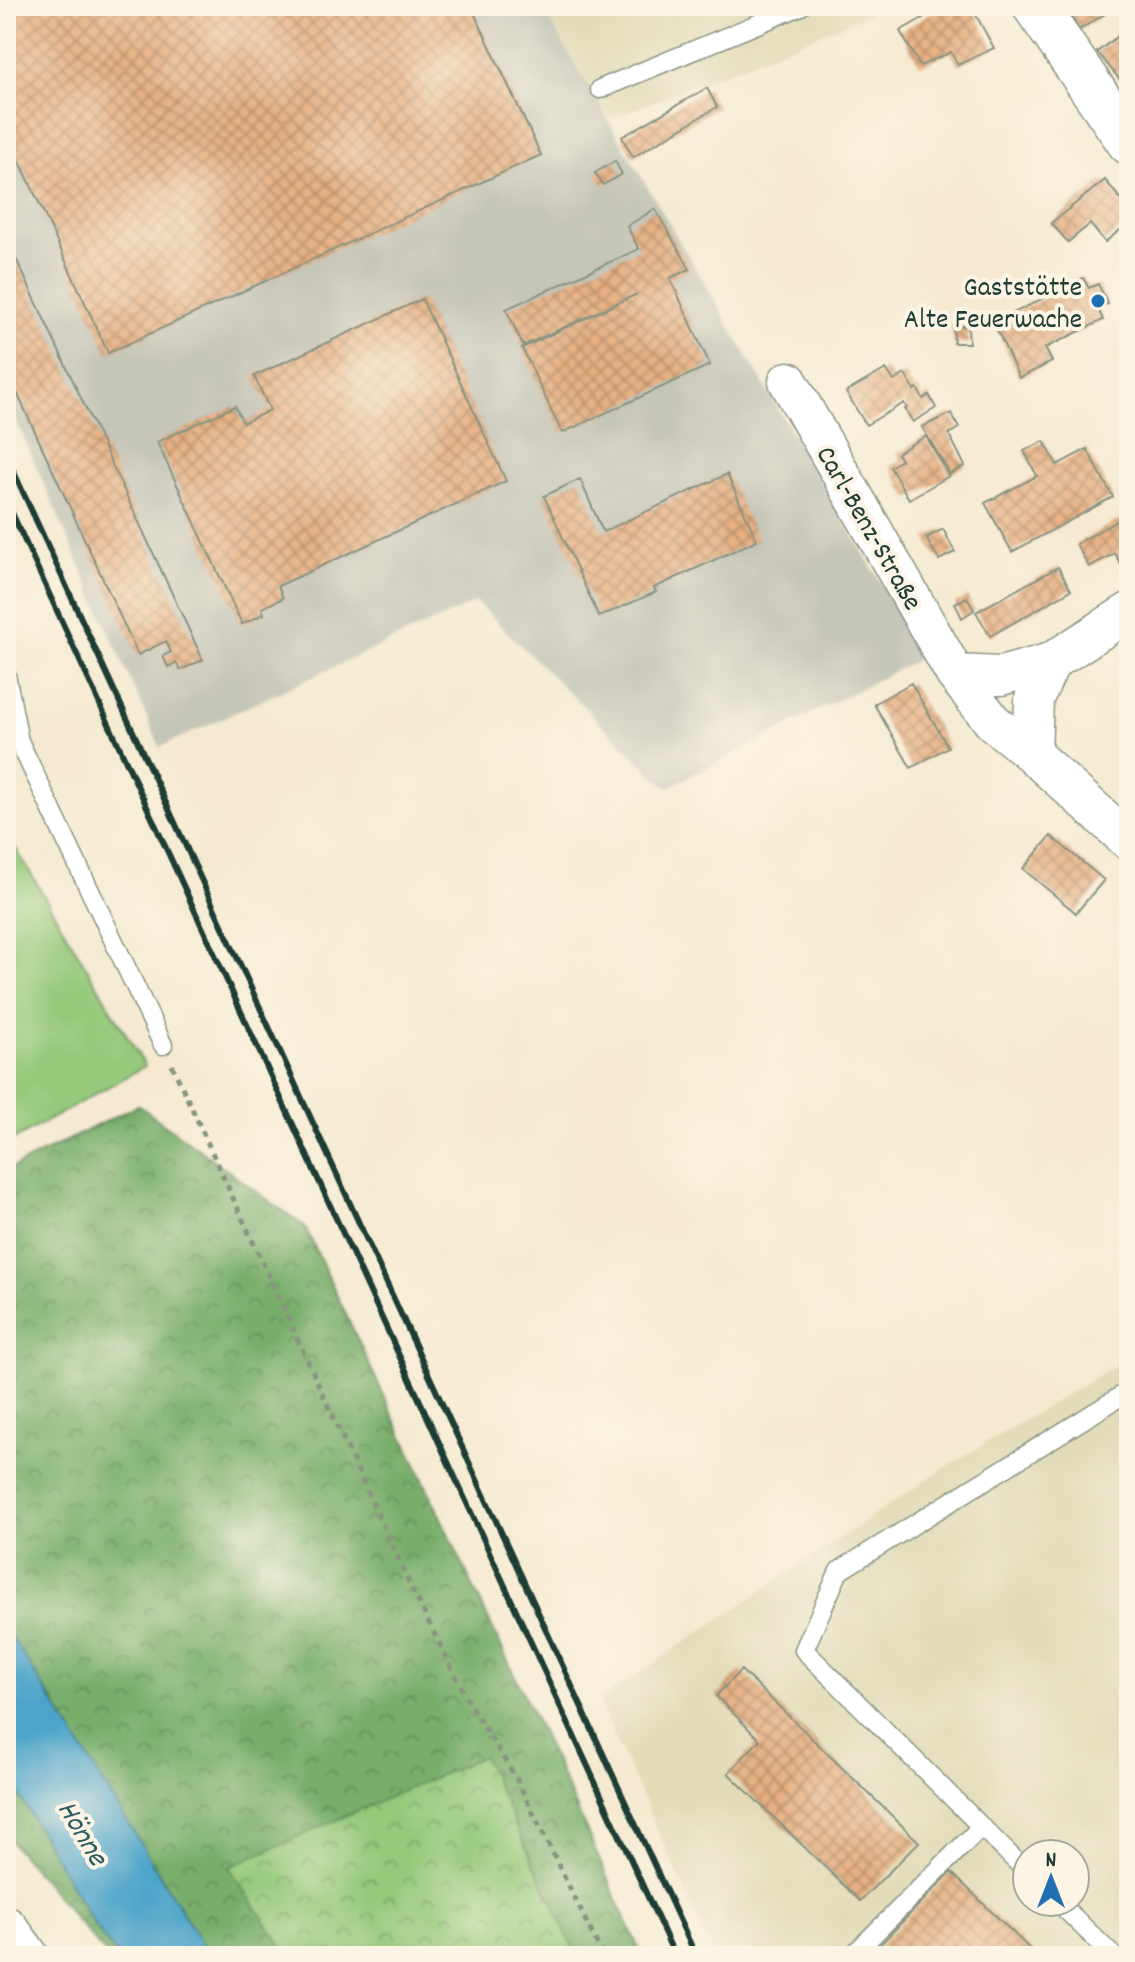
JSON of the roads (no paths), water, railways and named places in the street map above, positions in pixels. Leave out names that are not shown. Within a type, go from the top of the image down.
[{"type":"main road","points":[[1035,6],[1129,142]]},
{"type":"main road","points":[[6,1929],[26,1956]]},
{"type":"street","name":"Carl-Benz-Straße","points":[[788,381],[955,674],[993,722],[1129,841]]},
{"type":"street","points":[[955,674],[1001,676],[1051,662],[1129,612]]},
{"type":"street","points":[[1032,754],[1034,699],[1051,662]]},
{"type":"lane","points":[[600,89],[801,6]]},
{"type":"lane","points":[[6,674],[19,741],[163,1045]]},
{"type":"lane","points":[[1011,1856],[804,1650],[839,1571],[1129,1391]]},
{"type":"lane","points":[[852,1956],[981,1827]]},
{"type":"lane","points":[[1074,1918],[1113,1956]]},
{"type":"water","name":"Hönne","points":[[6,1629],[212,1956],[118,1956],[98,1931],[6,1773]]},
{"type":"railway","points":[[6,455],[696,1956]]},
{"type":"railway","points":[[6,500],[675,1956]]},
{"type":"place","name":"Gaststätte Alte Feuerwache","points":[[1098,301]]}]
